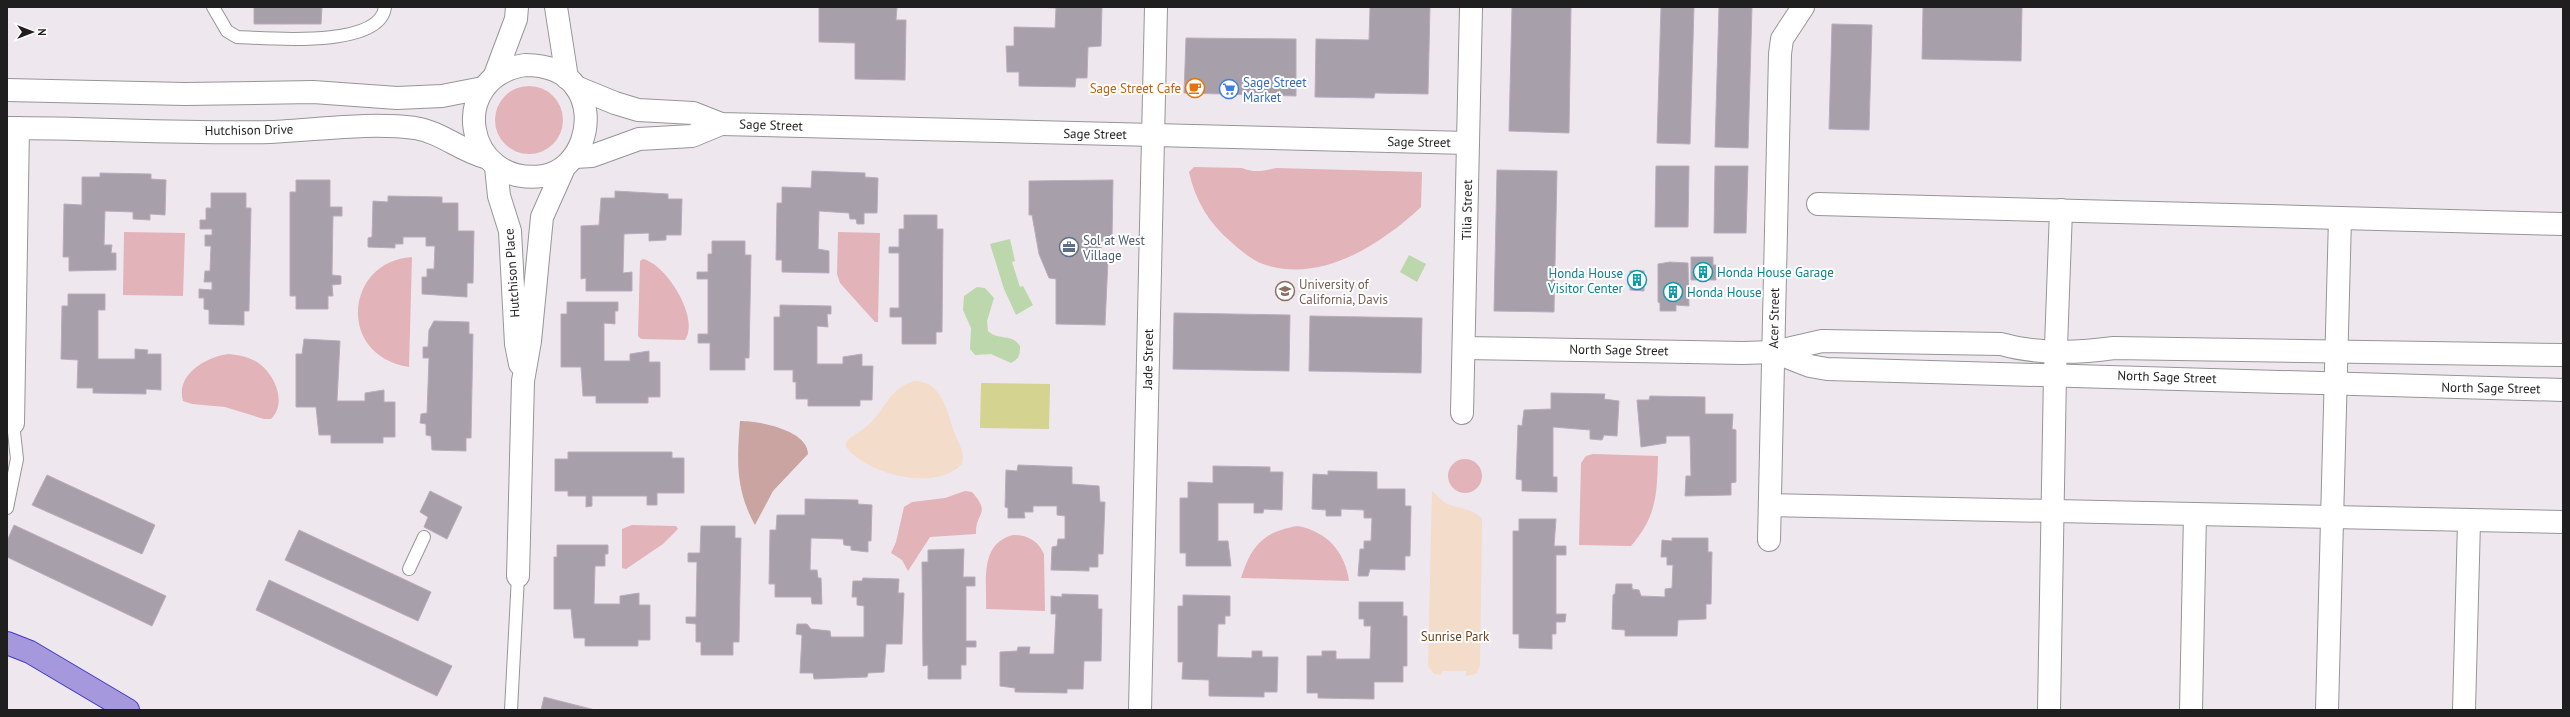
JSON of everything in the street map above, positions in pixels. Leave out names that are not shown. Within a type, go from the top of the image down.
[{"type":"highway","points":[[7,643],[30,652],[128,710]]},
{"type":"street","points":[[517,7],[516,20],[498,64],[476,104],[474,122],[476,138],[490,162],[514,175],[530,177],[544,176],[569,164],[583,140],[586,122],[584,107],[572,82],[556,7]]},
{"type":"street","name":"Jade Street","points":[[1140,710],[1156,7]]},
{"type":"street","name":"Tilia Street","points":[[1462,413],[1471,7]]},
{"type":"street","name":"Acer Street","points":[[1769,540],[1780,54],[1782,39],[1803,7]]},
{"type":"street","points":[[7,90],[185,94],[313,92],[397,98],[442,96],[489,81],[509,67],[525,65],[541,65],[572,82]]},
{"type":"street","name":"Sage Street","points":[[572,82],[615,103],[638,110],[693,113],[721,124],[1468,143]]},
{"type":"street","name":"Sage Street","points":[[569,164],[639,139],[692,136],[721,124]]},
{"type":"street","points":[[12,128],[13,423]]},
{"type":"street","name":"Hutchison Drive","points":[[12,128],[270,132],[314,128],[416,128],[433,133],[490,162]]},
{"type":"street","name":"Hutchison Place","points":[[490,162],[510,231],[516,344],[523,381]]},
{"type":"street","name":"Hutchison Place","points":[[518,576],[523,381],[530,341],[542,217],[569,164]]},
{"type":"street","points":[[1818,204],[2563,224]]},
{"type":"street","points":[[2049,710],[2055,350],[2061,210]]},
{"type":"street","points":[[2327,710],[2340,218]]},
{"type":"street","name":"North Sage Street","points":[[1464,348],[1774,352],[1822,341],[2000,344],[2020,350],[2094,351],[2114,348],[2563,355]]},
{"type":"street","name":"North Sage Street","points":[[1774,352],[1810,366],[1827,369],[2336,382],[2378,385],[2563,390]]},
{"type":"street","points":[[1770,505],[2052,509],[2469,522],[2563,522]]},
{"type":"street","points":[[2191,710],[2195,514]]},
{"type":"street","points":[[2464,710],[2469,522]]},
{"type":"lane","points":[[213,7],[227,31],[236,37],[314,40],[373,26],[380,20],[385,7]]},
{"type":"lane","points":[[7,508],[17,459],[13,423]]},
{"type":"lane","points":[[409,569],[424,537]]},
{"type":"lane","points":[[512,710],[518,576]]},
{"type":"shaded area","points":[[522,86],[536,86],[548,91],[558,101],[563,113],[563,127],[558,139],[548,149],[536,154],[522,154],[510,149],[500,139],[495,127],[495,113],[500,101],[510,91]]},
{"type":"shaded area","points":[[1194,167],[1242,168],[1255,171],[1276,168],[1422,172],[1421,207],[1387,235],[1348,257],[1328,265],[1306,269],[1285,269],[1263,264],[1254,260],[1222,234],[1209,219],[1195,192],[1189,172]]},
{"type":"shaded area","points":[[124,232],[185,233],[183,296],[123,295]]},
{"type":"shaded area","points":[[838,232],[880,233],[878,322],[875,322],[840,283],[837,274]]},
{"type":"shaded area","points":[[1010,239],[1015,261],[1012,262],[1020,287],[1023,286],[1033,305],[1016,315],[1004,289],[990,244]]},
{"type":"shaded area","points":[[1409,255],[1426,264],[1417,282],[1400,272]]},
{"type":"shaded area","points":[[412,257],[409,367],[385,359],[369,346],[360,328],[358,309],[362,291],[373,274],[390,262]]},
{"type":"shaded area","points":[[643,259],[652,263],[661,271],[678,293],[688,319],[688,330],[685,340],[641,339],[638,336],[640,261]]},
{"type":"shaded area","points":[[977,287],[985,288],[994,298],[987,321],[988,331],[996,336],[1009,338],[1017,342],[1020,346],[1020,352],[1016,360],[1011,363],[991,354],[975,355],[970,349],[971,328],[963,310],[964,296]]},
{"type":"shaded area","points":[[229,354],[243,356],[254,360],[269,373],[277,388],[279,396],[276,412],[271,419],[264,419],[225,407],[192,404],[183,401],[182,391],[184,383],[195,368],[212,358]]},
{"type":"shaded area","points":[[981,383],[1050,384],[1049,429],[980,428]]},
{"type":"shaded area","points":[[740,421],[748,421],[781,428],[800,439],[806,446],[808,454],[773,491],[755,525],[748,512],[739,474],[738,449]]},
{"type":"shaded area","points":[[1593,454],[1658,456],[1656,493],[1651,514],[1640,535],[1631,546],[1579,545],[1581,463],[1586,456]]},
{"type":"shaded area","points":[[1465,459],[1477,464],[1482,476],[1477,488],[1465,493],[1453,488],[1448,476],[1453,464]]},
{"type":"shaded area","points":[[965,491],[972,492],[981,505],[982,510],[976,527],[976,534],[930,537],[908,571],[902,560],[891,553],[896,542],[904,507],[912,502],[945,498]]},
{"type":"shaded area","points":[[632,525],[676,526],[678,529],[663,544],[626,569],[622,568],[622,529]]},
{"type":"shaded area","points":[[1297,526],[1317,533],[1333,544],[1343,561],[1349,581],[1241,578],[1249,557],[1260,542],[1275,532]]},
{"type":"shaded area","points":[[1013,535],[1028,538],[1036,542],[1042,549],[1044,554],[1045,611],[986,609],[986,576],[990,555],[995,546],[1002,540]]},
{"type":"green space","points":[[914,381],[924,382],[932,386],[938,392],[946,408],[963,455],[962,464],[950,472],[936,477],[920,478],[886,472],[856,457],[846,447],[848,440],[875,418],[897,391],[904,385]]},
{"type":"green space","name":"Sunrise Park","points":[[1432,491],[1444,502],[1475,513],[1482,520],[1480,666],[1476,674],[1466,676],[1466,671],[1442,671],[1441,675],[1434,674],[1428,666]]},
{"type":"building","points":[[254,7],[322,7],[321,24],[254,24]]},
{"type":"building","points":[[819,7],[897,7],[896,20],[906,20],[905,80],[855,79],[855,43],[819,42]]},
{"type":"building","points":[[1036,7],[1102,7],[1101,46],[1088,47],[1087,78],[1076,78],[1075,87],[1019,86],[1019,72],[1007,72],[1006,46],[1014,46],[1014,27],[1055,28],[1056,8]]},
{"type":"building","points":[[1370,7],[1430,7],[1428,94],[1375,93],[1374,98],[1315,97],[1316,39],[1369,40]]},
{"type":"building","points":[[1512,7],[1571,7],[1569,133],[1509,131]]},
{"type":"building","points":[[1661,7],[1694,7],[1690,144],[1657,143]]},
{"type":"building","points":[[1719,7],[1752,7],[1748,148],[1715,147]]},
{"type":"building","points":[[1923,7],[2022,7],[2021,61],[1922,59]]},
{"type":"building","points":[[1832,24],[1872,25],[1869,130],[1829,129]]},
{"type":"building","points":[[1186,38],[1296,39],[1296,96],[1184,93]]},
{"type":"building","points":[[1656,166],[1689,166],[1688,227],[1655,227]]},
{"type":"building","points":[[1715,166],[1748,166],[1746,233],[1714,233]]},
{"type":"building","points":[[1497,170],[1557,171],[1554,312],[1494,311]]},
{"type":"building","points":[[812,171],[865,173],[865,177],[878,178],[877,213],[864,213],[864,224],[857,224],[856,219],[850,219],[849,213],[819,211],[818,249],[829,251],[829,273],[782,272],[782,260],[776,260],[777,203],[782,203],[782,187],[811,188]]},
{"type":"building","points":[[100,173],[151,174],[151,179],[166,180],[165,215],[150,214],[150,220],[133,219],[133,212],[105,211],[104,245],[112,245],[111,253],[116,253],[116,270],[69,271],[69,257],[63,257],[64,204],[82,205],[82,177],[100,177]]},
{"type":"building","points":[[296,180],[330,180],[330,207],[342,207],[342,216],[333,216],[332,275],[341,276],[341,284],[332,285],[333,296],[328,296],[328,309],[296,309],[296,296],[290,296],[290,192],[296,192]]},
{"type":"building","name":"Sol at West Village","points":[[1113,180],[1112,241],[1101,241],[1101,259],[1108,260],[1105,325],[1056,324],[1056,279],[1049,278],[1039,254],[1032,215],[1029,215],[1029,181]]},
{"type":"building","points":[[615,191],[668,194],[668,199],[682,199],[681,235],[666,235],[666,240],[649,241],[649,233],[624,234],[623,273],[632,272],[632,291],[586,291],[586,278],[581,279],[581,226],[599,225],[601,198],[615,198]]},
{"type":"building","points":[[211,193],[246,193],[246,208],[251,208],[249,311],[244,311],[244,325],[209,324],[209,310],[204,309],[204,298],[199,298],[199,289],[212,290],[212,282],[204,282],[205,271],[210,271],[211,246],[205,246],[205,235],[212,235],[212,229],[200,229],[200,220],[206,220],[206,208],[211,208]]},
{"type":"building","points":[[388,196],[442,197],[442,203],[458,203],[458,231],[474,231],[473,283],[467,283],[467,297],[422,294],[422,277],[427,277],[427,269],[434,269],[435,246],[426,246],[426,237],[403,237],[403,244],[395,244],[395,248],[368,247],[368,238],[372,237],[373,201],[388,202]]},
{"type":"building","points":[[904,215],[937,215],[937,229],[943,229],[942,332],[936,332],[936,344],[902,344],[902,317],[890,317],[890,308],[899,308],[899,253],[889,253],[889,247],[899,247],[899,229],[904,229]]},
{"type":"building","points":[[712,241],[745,241],[745,255],[751,255],[749,358],[745,358],[745,370],[710,370],[710,343],[698,343],[698,334],[708,334],[708,279],[697,279],[697,272],[708,272],[708,254],[712,254]]},
{"type":"building","name":"Honda House Garage","points":[[1691,257],[1713,257],[1713,265],[1716,265],[1716,280],[1691,280]]},
{"type":"building","name":"Honda House","points":[[1670,262],[1688,263],[1689,306],[1676,305],[1676,311],[1660,311],[1660,303],[1658,302],[1658,264]]},
{"type":"building","name":"Honda House Visitor Center","points":[[1630,271],[1644,271],[1644,291],[1630,290]]},
{"type":"building","points":[[68,294],[105,294],[105,310],[98,310],[98,359],[135,359],[135,349],[148,350],[147,354],[161,354],[161,390],[146,389],[146,394],[93,393],[93,388],[77,388],[78,360],[61,359],[62,306],[68,306]]},
{"type":"building","points":[[567,302],[618,302],[618,311],[615,311],[615,324],[604,323],[604,361],[630,361],[630,354],[649,351],[649,362],[660,362],[660,397],[648,397],[648,403],[596,403],[596,396],[583,396],[581,367],[561,367],[561,314],[567,314]]},
{"type":"building","points":[[780,305],[831,306],[831,314],[827,314],[828,327],[817,326],[817,364],[843,364],[843,357],[862,354],[862,366],[873,366],[872,400],[860,400],[860,406],[808,406],[808,399],[796,399],[796,382],[793,382],[793,370],[774,370],[774,317],[780,317]]},
{"type":"building","points":[[1174,313],[1290,315],[1289,371],[1173,369]]},
{"type":"building","points":[[1310,316],[1422,318],[1421,373],[1309,371]]},
{"type":"building","points":[[434,321],[469,322],[469,334],[473,334],[471,438],[466,438],[466,451],[432,450],[431,436],[426,435],[426,424],[420,423],[421,414],[427,413],[429,358],[423,358],[423,347],[428,347],[429,330]]},
{"type":"building","points":[[304,339],[340,341],[337,401],[365,401],[365,393],[384,390],[384,402],[395,402],[395,437],[383,437],[383,443],[331,443],[331,435],[319,435],[316,407],[296,407],[296,354],[302,354]]},
{"type":"building","points":[[1551,393],[1605,394],[1604,399],[1619,401],[1617,436],[1604,435],[1602,440],[1590,439],[1590,430],[1553,427],[1553,477],[1557,477],[1557,492],[1522,491],[1522,480],[1516,479],[1518,425],[1522,426],[1524,410],[1551,409]]},
{"type":"building","points":[[1650,396],[1705,397],[1705,414],[1733,414],[1732,429],[1736,430],[1736,482],[1731,483],[1731,495],[1685,496],[1686,476],[1691,476],[1690,436],[1666,436],[1666,443],[1641,447],[1637,400],[1649,400]]},
{"type":"building","points":[[568,452],[672,452],[672,458],[684,458],[684,493],[657,493],[657,505],[647,505],[647,496],[592,496],[592,506],[586,507],[586,496],[568,496],[568,491],[555,491],[555,459],[568,459]]},
{"type":"building","points":[[1018,465],[1072,467],[1072,484],[1099,486],[1100,502],[1105,502],[1103,554],[1098,554],[1098,567],[1089,567],[1089,571],[1051,570],[1052,547],[1057,546],[1058,539],[1065,539],[1065,516],[1057,515],[1057,506],[1033,506],[1033,512],[1024,512],[1025,518],[1008,518],[1008,508],[1005,507],[1006,470],[1017,471]]},
{"type":"building","points":[[1213,466],[1270,467],[1270,472],[1283,472],[1282,510],[1264,509],[1263,513],[1254,513],[1254,503],[1218,503],[1218,541],[1228,541],[1231,566],[1186,566],[1186,553],[1180,553],[1180,498],[1188,498],[1188,482],[1213,483]]},
{"type":"building","points":[[1328,471],[1377,472],[1377,489],[1405,489],[1405,506],[1411,506],[1410,556],[1405,556],[1405,570],[1370,569],[1368,576],[1358,576],[1360,549],[1364,549],[1364,541],[1371,541],[1372,518],[1364,518],[1364,510],[1341,509],[1341,516],[1326,516],[1326,510],[1312,509],[1313,474],[1328,475]]},
{"type":"building","points":[[47,475],[155,525],[142,554],[32,505]]},
{"type":"building","points":[[430,491],[462,507],[447,539],[424,527],[428,517],[420,512]]},
{"type":"building","points":[[805,499],[858,500],[858,504],[872,505],[871,541],[868,541],[868,552],[851,550],[851,546],[844,545],[843,539],[811,538],[810,570],[817,570],[818,578],[821,578],[822,604],[812,604],[811,597],[775,597],[775,584],[769,584],[770,530],[776,530],[777,515],[805,515]]},
{"type":"building","points":[[1519,519],[1556,519],[1554,546],[1566,546],[1566,555],[1556,555],[1556,614],[1566,614],[1565,622],[1556,622],[1556,634],[1552,634],[1552,649],[1519,648],[1519,634],[1513,634],[1513,531],[1519,531]]},
{"type":"building","points":[[14,525],[166,596],[152,626],[7,557],[7,541]]},
{"type":"building","points":[[701,526],[735,526],[735,538],[741,538],[739,642],[733,642],[733,655],[701,655],[701,642],[696,642],[696,624],[686,623],[686,617],[696,617],[697,562],[688,562],[688,553],[700,553]]},
{"type":"building","points":[[299,530],[431,592],[418,621],[285,560]]},
{"type":"building","points":[[1672,538],[1708,538],[1708,552],[1712,552],[1711,604],[1706,604],[1706,619],[1678,620],[1677,636],[1625,636],[1625,630],[1612,629],[1613,595],[1615,594],[1616,584],[1632,584],[1632,589],[1639,590],[1641,596],[1665,597],[1665,589],[1672,588],[1673,565],[1667,565],[1667,557],[1661,557],[1662,540],[1672,541]]},
{"type":"building","points":[[557,545],[608,545],[608,554],[605,554],[605,566],[595,566],[594,604],[620,604],[620,596],[639,593],[639,605],[650,605],[650,640],[638,640],[638,646],[585,646],[585,638],[574,638],[571,609],[554,609],[554,557],[557,557]]},
{"type":"building","points":[[964,549],[963,577],[975,577],[975,586],[966,586],[966,641],[976,641],[976,647],[966,647],[966,665],[961,665],[961,679],[928,679],[928,665],[923,666],[922,562],[928,562],[928,550]]},
{"type":"building","points":[[863,578],[899,579],[898,593],[904,593],[902,644],[886,644],[884,672],[868,673],[867,677],[814,679],[813,673],[800,673],[802,635],[796,634],[797,624],[807,624],[811,629],[830,631],[831,637],[864,637],[864,606],[857,605],[857,597],[852,597],[853,581],[862,581]]},
{"type":"building","points":[[269,580],[452,666],[437,696],[256,610]]},
{"type":"building","points":[[1062,594],[1098,595],[1098,609],[1102,609],[1101,661],[1084,661],[1083,689],[1067,689],[1067,693],[1015,692],[1015,688],[1000,686],[1000,652],[1017,651],[1018,647],[1030,647],[1029,654],[1054,654],[1056,614],[1051,614],[1051,596],[1062,597]]},
{"type":"building","points":[[1183,595],[1230,596],[1230,616],[1225,616],[1225,624],[1218,624],[1217,657],[1252,658],[1252,651],[1262,651],[1262,657],[1278,657],[1277,692],[1264,692],[1264,697],[1209,696],[1209,680],[1182,679],[1183,662],[1178,662],[1178,606],[1183,606]]},
{"type":"building","points":[[1359,602],[1403,602],[1403,616],[1407,616],[1407,666],[1403,666],[1403,682],[1374,682],[1374,699],[1318,698],[1318,693],[1307,693],[1307,656],[1322,656],[1322,651],[1336,651],[1336,659],[1370,659],[1371,626],[1364,626],[1364,619],[1359,619]]},
{"type":"building","points":[[544,697],[595,710],[541,710]]},
{"type":"place","name":"Sage Street Cafe","points":[[1195,88]]},
{"type":"place","name":"Sage Street Market","points":[[1229,89]]},
{"type":"place","name":"Sol at West Village","points":[[1069,247]]},
{"type":"place","name":"Honda House Garage","points":[[1703,272]]},
{"type":"place","name":"Honda House Visitor Center","points":[[1637,280]]},
{"type":"place","name":"University of California, Davis","points":[[1285,291]]},
{"type":"place","name":"Honda House","points":[[1673,292]]}]
